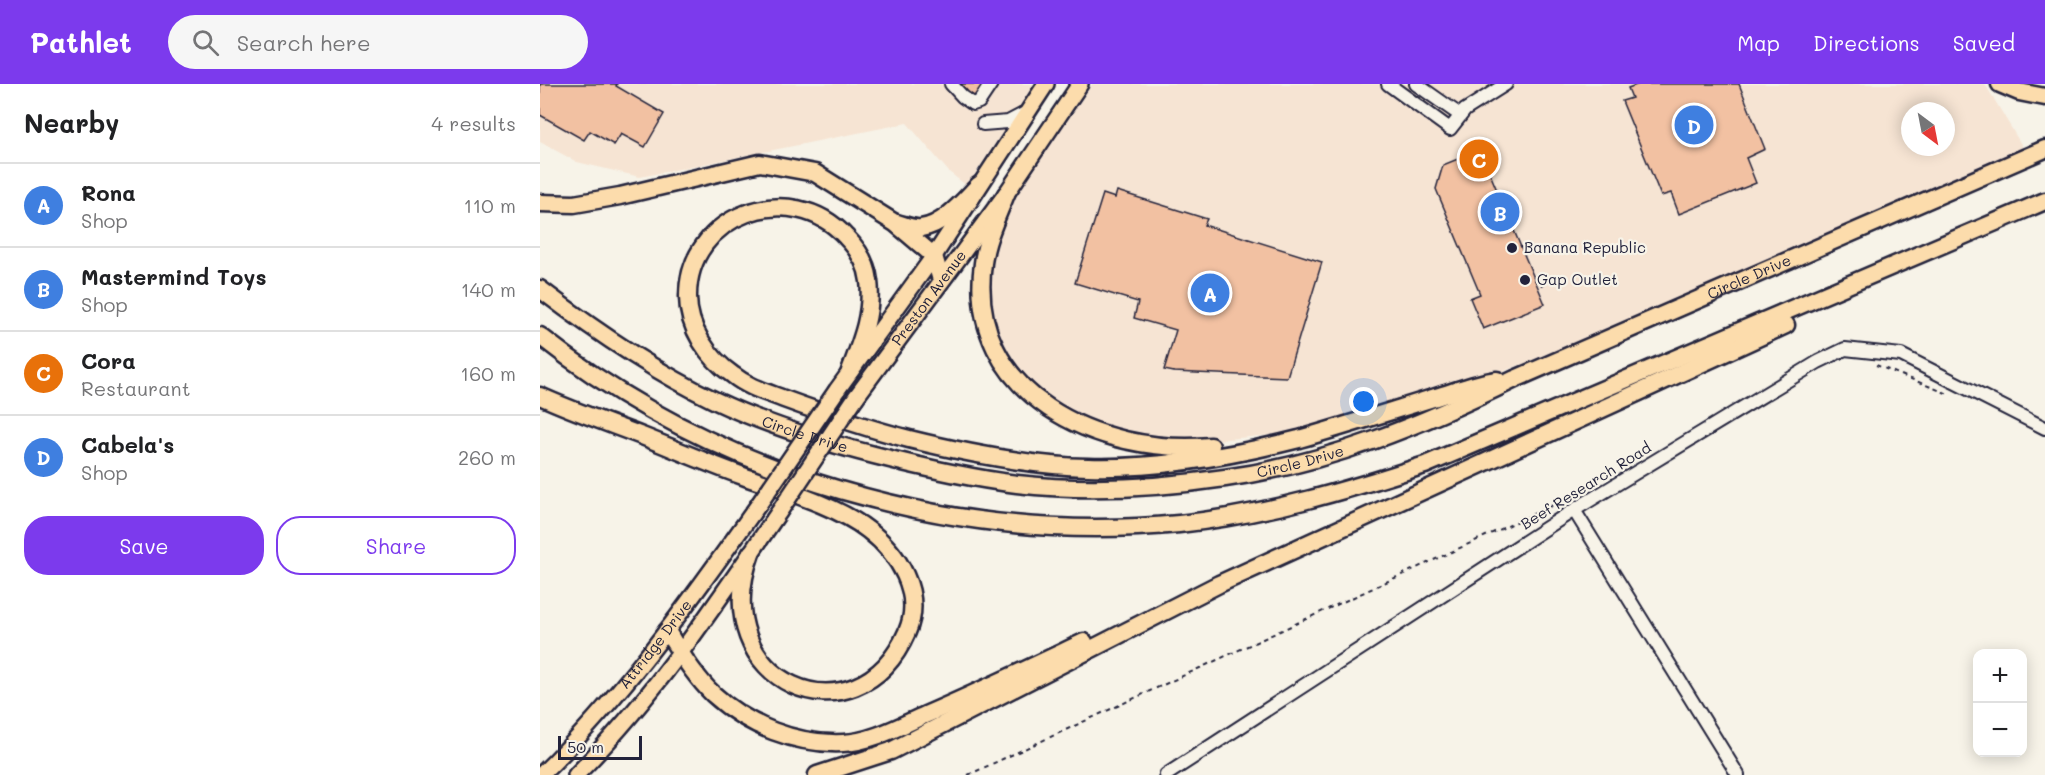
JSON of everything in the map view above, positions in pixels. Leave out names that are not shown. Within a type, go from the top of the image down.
[{"type":"highway","points":[[2000,84],[2019,92],[2045,97]]},
{"type":"highway","name":"Circle Drive","points":[[540,289],[588,326],[698,392],[751,416],[817,440],[946,473],[1027,485],[1108,488],[1162,484],[1226,478],[1288,465],[1365,443],[1434,417],[1515,379],[2045,149]]},
{"type":"highway","points":[[540,203],[574,204],[620,196],[760,163],[815,173],[895,223],[934,256],[941,280]]},
{"type":"highway","points":[[895,223],[920,228],[933,224],[949,214],[979,185]]},
{"type":"highway","points":[[1006,194],[986,248],[982,276],[982,301],[1000,357],[1017,381],[1034,399],[1054,414],[1077,425],[1106,435],[1146,443],[1201,447],[1298,439]]},
{"type":"highway","points":[[540,336],[620,393],[678,425],[748,457],[811,480],[882,501],[972,519],[1087,528],[1179,524],[1272,509],[1319,498],[1425,465],[2045,201]]},
{"type":"highway","points":[[850,372],[863,337],[869,309],[869,280],[861,255],[832,222],[816,213],[788,207],[771,207],[751,210],[729,223],[709,239],[690,271],[688,289],[691,320],[702,342],[717,363],[743,382],[830,416],[899,436],[967,451],[1085,467],[1122,467],[1233,453],[1298,439],[1492,380],[1515,379]]},
{"type":"highway","points":[[817,775],[891,751],[1220,584],[1814,312],[1887,270]]},
{"type":"highway","points":[[540,396],[704,462],[799,496],[866,528],[890,550],[906,576],[912,610],[904,639],[877,672],[852,688],[825,693],[794,686],[766,667],[750,644],[745,629],[740,597],[751,553]]},
{"type":"highway","points":[[668,631],[681,654],[713,694],[770,731],[803,740],[845,743],[868,738],[910,722],[1135,618],[1220,584]]},
{"type":"main road","name":"Preston Avenue","points":[[759,504],[837,390],[934,256],[1046,84]]},
{"type":"main road","name":"Preston Avenue","points":[[779,512],[856,397],[1006,194],[1080,84]]},
{"type":"main road","name":"Attridge Drive","points":[[541,775],[600,716],[668,631],[759,504]]},
{"type":"main road","name":"Attridge Drive","points":[[576,775],[620,728],[681,654],[779,512]]},
{"type":"street","points":[[951,84],[973,104],[979,102],[991,84]]},
{"type":"street","points":[[1388,84],[1450,129],[1460,115],[1506,84]]},
{"type":"street","points":[[1416,84],[1460,115]]},
{"type":"street","points":[[983,124],[1008,122],[1027,112]]},
{"type":"street","name":"Beef Research Road","points":[[1166,775],[1574,510],[1818,362],[1845,349],[1901,355],[2045,428]]},
{"type":"street","points":[[1574,510],[1738,775]]},
{"type":"path","points":[[1541,286],[1560,276]]},
{"type":"path","points":[[1867,362],[1961,399]]},
{"type":"path","points":[[968,775],[1556,503]]},
{"type":"shaded area","points":[[540,84],[1036,84],[967,186],[949,172],[907,123],[640,177],[577,162],[540,142]]},
{"type":"shaded area","points":[[1092,84],[1985,84],[2025,151],[1542,357],[1488,377],[1293,433],[1206,441],[1150,439],[1079,422],[1016,374],[990,321],[987,262],[1006,208]]},
{"type":"building","points":[[540,84],[617,84],[616,86],[664,114],[645,147],[621,134],[614,145],[590,131],[584,140],[540,115]]},
{"type":"building","points":[[957,84],[984,84],[980,89],[983,92],[976,101]]},
{"type":"building","points":[[1639,84],[1739,84],[1765,149],[1746,158],[1756,183],[1679,214],[1671,193],[1661,196],[1622,101],[1632,98],[1628,88]]},
{"type":"building","points":[[1480,150],[1545,304],[1483,329],[1470,298],[1480,294],[1436,189],[1443,165]]},
{"type":"building","points":[[1117,191],[1207,219],[1204,225],[1322,262],[1287,377],[1164,370],[1176,330],[1134,318],[1138,302],[1075,283],[1103,194],[1115,198]]},
{"type":"place","name":"Cabela's","points":[[1694,125]]},
{"type":"place","name":"Cora","points":[[1479,159]]},
{"type":"place","name":"Mastermind Toys","points":[[1500,212]]},
{"type":"place","name":"Banana Republic","points":[[1512,248]]},
{"type":"place","name":"Gap Outlet","points":[[1525,280]]},
{"type":"place","name":"Rona","points":[[1210,293]]}]
